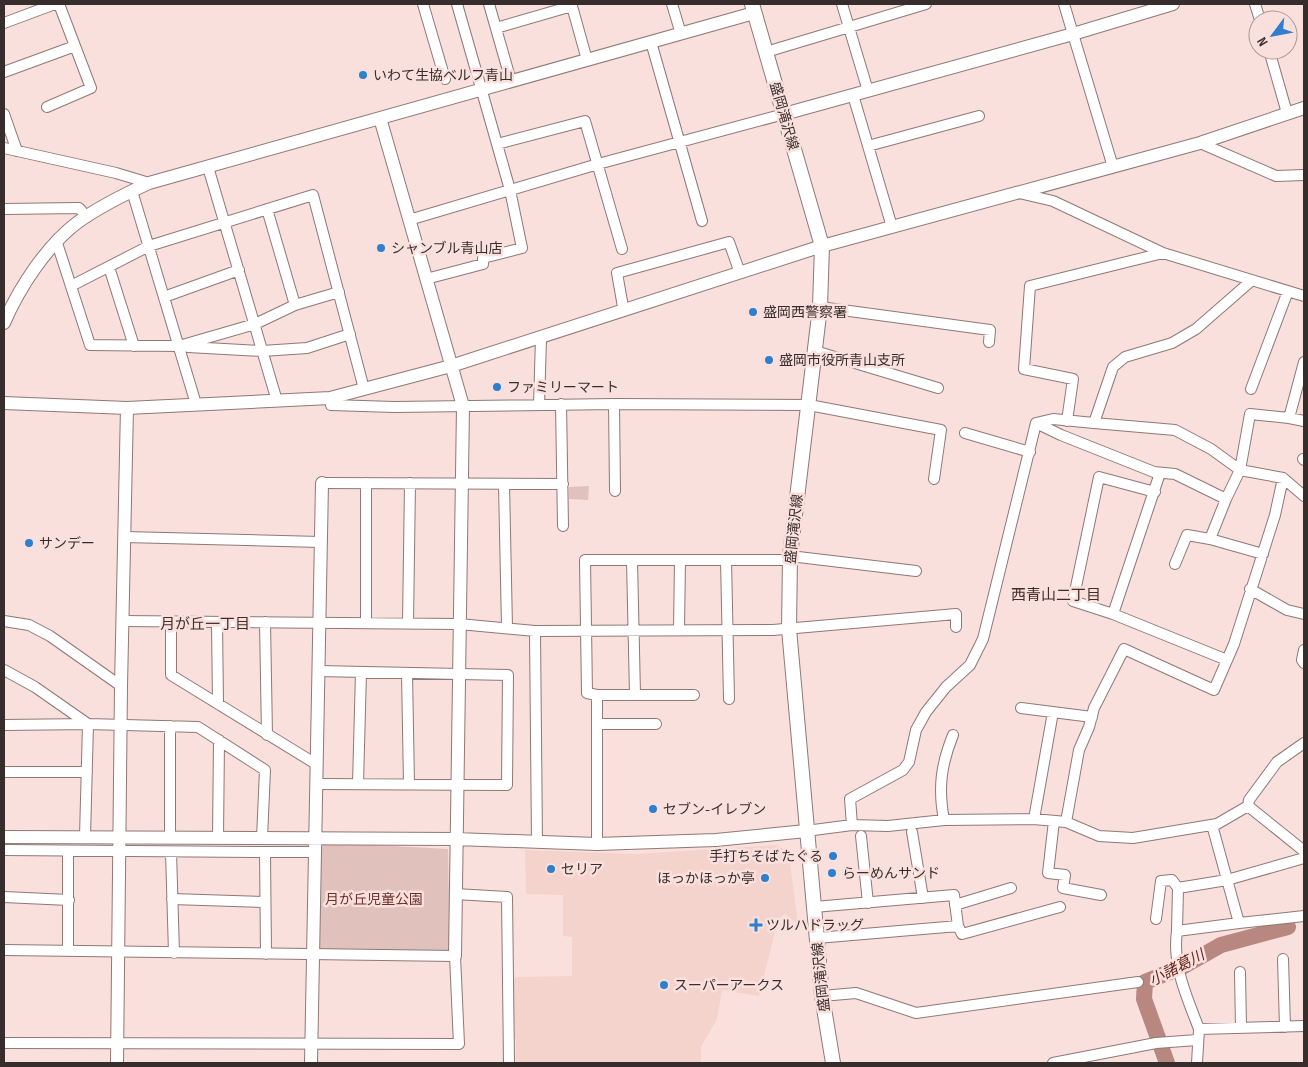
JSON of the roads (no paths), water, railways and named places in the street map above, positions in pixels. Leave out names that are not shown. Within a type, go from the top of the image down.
[{"type":"main road","name":"盛岡滝沢線","points":[[753,8],[822,246],[820,306],[790,558],[789,629],[822,996],[833,1063]]},
{"type":"street","points":[[4,23],[57,4],[91,88],[47,107]]},
{"type":"street","points":[[422,4],[444,79]]},
{"type":"street","points":[[426,279],[483,264],[483,258],[522,248],[510,190],[457,4]]},
{"type":"street","points":[[489,4],[511,82]]},
{"type":"street","points":[[672,4],[681,34]]},
{"type":"street","points":[[842,4],[868,91]]},
{"type":"street","points":[[766,52],[926,4]]},
{"type":"street","points":[[1064,4],[1113,167]]},
{"type":"street","points":[[409,220],[598,164],[868,91],[1174,4]]},
{"type":"street","points":[[496,28],[572,5],[586,60]]},
{"type":"street","points":[[4,323],[7,309],[25,282],[57,243],[78,222],[149,183],[681,34],[753,8]]},
{"type":"street","points":[[651,42],[702,221]]},
{"type":"street","points":[[4,72],[75,46]]},
{"type":"street","points":[[1272,60],[1287,113]]},
{"type":"street","points":[[853,95],[892,227]]},
{"type":"street","points":[[4,403],[127,408],[330,398],[452,366],[822,246],[1200,143],[1304,108]]},
{"type":"street","points":[[4,114],[17,151]]},
{"type":"street","points":[[868,146],[979,116]]},
{"type":"street","points":[[4,1043],[311,1042],[460,1044],[455,956],[463,406],[380,118]]},
{"type":"street","points":[[497,144],[585,121],[622,249]]},
{"type":"street","points":[[1200,143],[1276,176],[1304,175]]},
{"type":"street","points":[[4,148],[116,173],[149,183]]},
{"type":"street","points":[[208,166],[277,401]]},
{"type":"street","points":[[132,191],[196,404]]},
{"type":"street","points":[[1020,192],[1053,201],[1163,253],[1304,296]]},
{"type":"street","points":[[71,286],[149,246],[313,195],[364,389]]},
{"type":"street","points":[[4,209],[79,208],[88,217]]},
{"type":"street","points":[[267,210],[295,305]]},
{"type":"street","points":[[623,307],[616,272],[729,242],[740,273]]},
{"type":"street","points":[[57,243],[90,346],[179,346],[262,351],[307,348],[350,334]]},
{"type":"street","points":[[1066,421],[1073,379],[1024,369],[1030,286],[1163,253]]},
{"type":"street","points":[[109,267],[134,346]]},
{"type":"street","points":[[164,298],[239,270]]},
{"type":"street","points":[[1094,423],[1113,367],[1125,357],[1172,343],[1196,329],[1251,281]]},
{"type":"street","points":[[1251,389],[1288,291]]},
{"type":"street","points":[[179,346],[255,324],[295,305],[339,292]]},
{"type":"street","points":[[820,306],[990,330],[989,342]]},
{"type":"street","points":[[539,405],[541,338]]},
{"type":"street","points":[[815,351],[938,388]]},
{"type":"street","points":[[1289,418],[1304,362]]},
{"type":"street","points":[[330,398],[331,405],[809,404],[941,430],[934,479]]},
{"type":"street","points":[[561,404],[563,526]]},
{"type":"street","points":[[614,404],[614,491]]},
{"type":"street","points":[[118,1063],[121,686],[127,408]]},
{"type":"street","points":[[1210,539],[1240,470],[1250,414],[1304,421]]},
{"type":"street","points":[[1036,423],[1053,420],[1175,430],[1211,449],[1240,470],[1283,478],[1304,496]]},
{"type":"street","points":[[852,825],[850,799],[903,770],[909,762],[916,730],[926,712],[946,687],[970,665],[984,639],[1036,423]]},
{"type":"street","points":[[1036,423],[1061,435],[1160,473],[1174,474],[1226,499]]},
{"type":"street","points":[[965,433],[1030,452]]},
{"type":"street","points":[[1114,614],[1160,473]]},
{"type":"street","points":[[1155,492],[1099,477],[1073,601],[1114,614],[1226,660]]},
{"type":"street","points":[[1066,822],[1078,750],[1094,708],[1124,649],[1214,690],[1263,554],[1283,478]]},
{"type":"street","points":[[311,1063],[322,483],[562,484]]},
{"type":"street","points":[[366,483],[366,623]]},
{"type":"street","points":[[408,624],[410,483]]},
{"type":"street","points":[[504,484],[507,627]]},
{"type":"street","points":[[1175,564],[1187,535],[1210,539],[1263,554]]},
{"type":"street","points":[[124,537],[320,542]]},
{"type":"street","points":[[694,695],[597,696],[587,693],[585,560],[790,558],[916,571]]},
{"type":"street","points":[[632,560],[635,695]]},
{"type":"street","points":[[679,630],[680,560]]},
{"type":"street","points":[[726,560],[729,699]]},
{"type":"street","points":[[1250,589],[1287,610],[1304,614]]},
{"type":"street","points":[[123,621],[459,624],[535,631],[633,631],[789,629],[956,614],[956,627]]},
{"type":"street","points":[[4,621],[29,625],[50,636],[121,686]]},
{"type":"street","points":[[171,622],[171,675],[316,764]]},
{"type":"street","points":[[217,622],[218,704]]},
{"type":"street","points":[[265,622],[267,734]]},
{"type":"street","points":[[535,631],[537,842]]},
{"type":"street","points":[[1304,650],[1302,660],[1304,663]]},
{"type":"street","points":[[4,670],[35,687],[88,724]]},
{"type":"street","points":[[316,784],[507,785],[508,675],[318,671]]},
{"type":"street","points":[[358,784],[362,672]]},
{"type":"street","points":[[408,673],[409,784]]},
{"type":"street","points":[[597,696],[597,844]]},
{"type":"street","points":[[1021,708],[1092,717]]},
{"type":"street","points":[[1034,819],[1053,712]]},
{"type":"street","points":[[86,837],[88,724]]},
{"type":"street","points":[[4,725],[88,724],[198,727],[265,770],[262,838]]},
{"type":"street","points":[[597,724],[656,724]]},
{"type":"street","points":[[170,726],[170,838]]},
{"type":"street","points":[[944,820],[939,794],[944,756],[953,735]]},
{"type":"street","points":[[218,740],[218,838]]},
{"type":"street","points":[[4,837],[456,839],[597,844],[716,840],[852,825],[888,826],[944,820],[1034,819],[1066,822],[1099,836],[1132,838],[1212,825],[1248,806],[1254,793],[1277,762],[1304,743]]},
{"type":"street","points":[[4,772],[87,772]]},
{"type":"street","points":[[1248,806],[1304,851]]},
{"type":"street","points":[[1054,821],[1048,872],[1065,875],[1063,888],[1101,895]]},
{"type":"street","points":[[1212,825],[1239,923]]},
{"type":"street","points":[[912,832],[923,898]]},
{"type":"street","points":[[861,836],[868,902]]},
{"type":"street","points":[[4,850],[314,852]]},
{"type":"street","points":[[68,851],[68,951]]},
{"type":"street","points":[[170,852],[174,954]]},
{"type":"street","points":[[265,852],[266,954]]},
{"type":"street","points":[[1178,888],[1227,880],[1304,858]]},
{"type":"street","points":[[1156,919],[1161,881],[1172,880],[1178,888],[1178,967],[1180,981],[1198,1029],[1197,1063]]},
{"type":"street","points":[[955,905],[1011,888]]},
{"type":"street","points":[[456,894],[507,897],[509,1063]]},
{"type":"street","points":[[814,907],[954,895],[958,926],[962,934],[1060,907]]},
{"type":"street","points":[[4,897],[69,900]]},
{"type":"street","points":[[172,899],[265,902]]},
{"type":"street","points":[[1177,931],[1304,916]]},
{"type":"street","points":[[817,938],[958,926]]},
{"type":"street","points":[[4,950],[174,954],[455,956]]},
{"type":"street","points":[[1283,959],[1285,1027]]},
{"type":"street","points":[[1240,972],[1242,1028]]},
{"type":"street","points":[[822,996],[856,993],[916,1013],[1138,982]]},
{"type":"street","points":[[1198,1029],[1304,1026]]},
{"type":"street","points":[[1053,1063],[1161,1042],[1197,1040]]},
{"type":"waterway","name":"小諸葛川","points":[[1167,1063],[1144,999],[1145,982],[1182,967],[1221,945],[1288,927]]},
{"type":"place","name":"いわて生協ベルフ青山","points":[[363,75]]},
{"type":"place","name":"シャンブル青山店","points":[[381,248]]},
{"type":"place","name":"盛岡西警察署","points":[[753,312]]},
{"type":"place","name":"盛岡市役所青山支所","points":[[769,360]]},
{"type":"place","name":"ファミリーマート","points":[[497,387]]},
{"type":"place","name":"サンデー","points":[[29,543]]},
{"type":"place","name":"セブン-イレブン","points":[[653,809]]},
{"type":"place","name":"手打ちそば たぐる","points":[[833,856]]},
{"type":"place","name":"セリア","points":[[551,869]]},
{"type":"place","name":"らーめんサンド","points":[[832,873]]},
{"type":"place","name":"ほっかほっか亭","points":[[765,878]]},
{"type":"place","name":"ツルハドラッグ","points":[[756,925]]},
{"type":"place","name":"スーパーアークス","points":[[664,985]]},
{"type":"district","name":"西青山二丁目","points":[[1056,595]]},
{"type":"district","name":"月が丘一丁目","points":[[205,624]]},
{"type":"park label","name":"月が丘児童公園","points":[[374,899]]}]
